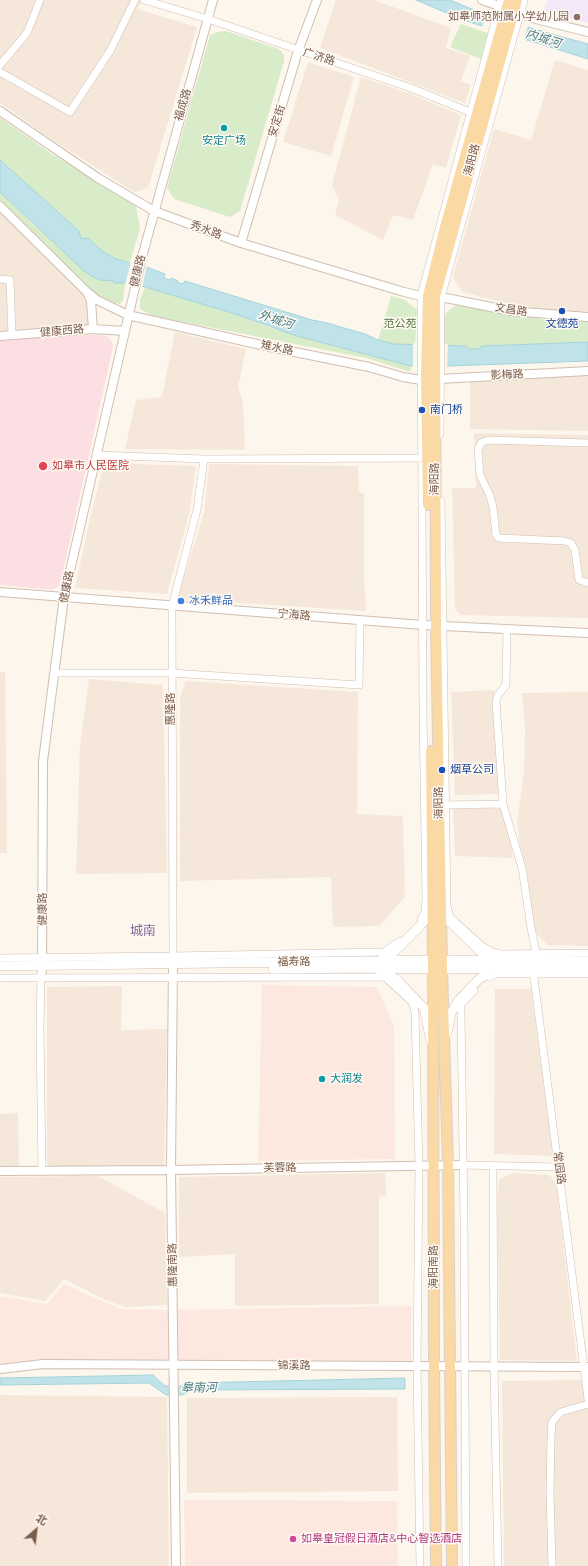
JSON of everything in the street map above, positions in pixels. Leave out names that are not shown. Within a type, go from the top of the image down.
[{"type":"main road","name":"海阳路","points":[[438,964],[430,377],[431,296],[508,12],[517,0]]},
{"type":"main road","points":[[379,961],[392,954],[419,927],[437,906],[448,920],[495,965],[459,1000],[450,1013],[444,1048]]},
{"type":"main road","name":"福寿路","points":[[173,967],[379,961],[495,965],[588,961]]},
{"type":"main road","name":"福寿路","points":[[0,966],[42,968],[372,968],[438,964]]},
{"type":"main road","name":"海阳南路","points":[[438,964],[444,1048],[448,1166],[452,1566]]},
{"type":"main road","name":"海阳南路","points":[[436,1566],[433,1051],[438,964]]},
{"type":"main road","name":"福寿路","points":[[535,964],[588,967]]},
{"type":"main road","name":"福寿路","points":[[0,972],[42,968]]},
{"type":"main road","points":[[372,968],[387,973],[398,981],[424,1008],[433,1051]]},
{"type":"street","points":[[0,65],[27,33],[40,0]]},
{"type":"street","points":[[0,72],[70,112],[110,51],[135,0]]},
{"type":"street","name":"广济路","points":[[144,0],[208,19],[298,51],[411,88],[480,118]]},
{"type":"street","name":"福成路","points":[[154,211],[213,0]]},
{"type":"street","name":"安定街","points":[[241,243],[298,51],[317,0]]},
{"type":"street","points":[[482,0],[508,12],[588,32]]},
{"type":"street","points":[[431,339],[431,296],[508,12],[524,0]]},
{"type":"street","name":"秀水路","points":[[0,111],[86,170],[154,211],[241,243],[370,283],[431,296]]},
{"type":"street","points":[[1,207],[87,292],[91,301],[93,329]]},
{"type":"street","name":"健康路","points":[[42,968],[43,761],[64,597],[131,300],[154,211]]},
{"type":"street","points":[[0,278],[10,280],[12,335]]},
{"type":"street","name":"雉水路","points":[[87,292],[97,300],[128,315],[369,367],[403,377],[430,377]]},
{"type":"street","name":"文昌路","points":[[431,296],[511,311],[588,317]]},
{"type":"street","name":"健康西路","points":[[0,336],[93,329],[125,331]]},
{"type":"street","name":"影梅路","points":[[430,377],[466,377],[588,371]]},
{"type":"street","points":[[588,443],[488,440],[481,443],[478,450],[480,475],[490,496],[493,507],[496,535],[500,538],[565,541],[571,543],[575,550],[579,580],[588,584]]},
{"type":"street","points":[[96,455],[204,459],[431,458]]},
{"type":"street","name":"惠隆路","points":[[173,967],[172,606],[197,510],[204,459]]},
{"type":"street","name":"宁海路","points":[[0,592],[360,621],[588,633]]},
{"type":"street","points":[[54,673],[171,673],[359,685],[360,621]]},
{"type":"street","points":[[433,626],[444,805],[447,906],[450,917],[482,946],[492,952],[535,964],[588,974]]},
{"type":"street","points":[[173,967],[384,952],[396,944],[420,921],[425,912],[426,899],[433,626]]},
{"type":"street","name":"常园路","points":[[507,629],[506,685],[498,695],[496,701],[503,804],[522,868],[559,1167],[586,1367],[588,1399]]},
{"type":"street","points":[[444,805],[503,804]]},
{"type":"street","points":[[466,1566],[461,1004],[484,980],[494,974],[588,953]]},
{"type":"street","points":[[0,958],[42,968]]},
{"type":"street","points":[[0,978],[42,968],[173,967],[385,977],[413,1004],[415,1013],[419,1166],[417,1367],[420,1566]]},
{"type":"street","name":"惠隆南路","points":[[173,967],[172,1170],[176,1566]]},
{"type":"street","points":[[42,968],[42,1171]]},
{"type":"street","name":"芙蓉路","points":[[0,1171],[172,1170],[463,1165],[559,1167]]},
{"type":"street","points":[[493,1166],[494,1367],[498,1566]]},
{"type":"street","name":"锦溪路","points":[[0,1369],[43,1364],[174,1366],[586,1367]]},
{"type":"street","points":[[552,1566],[550,1492],[552,1422],[561,1412],[588,1404]]},
{"type":"shaded area","points":[[0,0],[142,0],[137,9],[197,27],[148,188],[134,192],[54,141],[0,103],[0,70],[2,68],[0,65]]},
{"type":"shaded area","points":[[336,0],[374,0],[451,28],[446,48],[470,56],[461,81],[471,85],[465,103],[320,48]]},
{"type":"shaded area","name":"如皋师范附属小学幼儿园","points":[[548,0],[588,0],[588,23],[543,11]]},
{"type":"shaded area","points":[[555,60],[588,70],[588,314],[517,306],[462,292],[453,277],[494,129],[531,140]]},
{"type":"shaded area","points":[[308,62],[354,77],[331,156],[283,142]]},
{"type":"shaded area","points":[[361,77],[411,94],[461,115],[446,168],[433,164],[413,220],[393,215],[383,240],[335,215],[339,200],[332,185]]},
{"type":"shaded area","points":[[0,209],[74,282],[83,294],[88,305],[89,328],[0,334]]},
{"type":"shaded area","points":[[175,332],[246,349],[238,387],[243,402],[245,450],[125,449],[136,400],[162,397]]},
{"type":"shaded area","name":"如皋市人民医院","points":[[101,335],[108,337],[112,342],[113,347],[60,585],[52,590],[0,585],[0,340]]},
{"type":"shaded area","points":[[588,376],[588,431],[470,429],[470,377]]},
{"type":"shaded area","points":[[474,433],[588,435],[588,618],[460,615],[455,609],[452,488],[476,488]]},
{"type":"shaded area","points":[[104,463],[196,466],[189,515],[167,594],[75,588],[90,518]]},
{"type":"shaded area","points":[[209,464],[358,466],[359,492],[364,494],[364,575],[366,611],[179,599],[180,589],[204,513]]},
{"type":"shaded area","points":[[0,672],[5,672],[7,853],[0,853]]},
{"type":"shaded area","points":[[89,679],[163,685],[167,873],[76,874],[80,746]]},
{"type":"shaded area","points":[[186,681],[358,692],[357,814],[403,816],[405,897],[379,926],[333,927],[331,877],[180,881],[180,697]]},
{"type":"shaded area","points":[[494,690],[500,794],[455,795],[451,692]]},
{"type":"shaded area","points":[[588,692],[588,946],[548,945],[535,933],[526,866],[520,845],[517,823],[524,773],[525,731],[522,693]]},
{"type":"shaded area","points":[[500,808],[509,834],[513,858],[455,856],[453,809]]},
{"type":"shaded area","name":"大润发","points":[[262,985],[377,987],[394,1027],[395,1159],[258,1161]]},
{"type":"shaded area","points":[[122,986],[121,1030],[167,1029],[164,1169],[56,1169],[47,1164],[47,987]]},
{"type":"shaded area","points":[[495,989],[531,989],[553,1156],[494,1154]]},
{"type":"shaded area","points":[[18,1113],[19,1166],[0,1166],[0,1114]]},
{"type":"shaded area","points":[[385,1173],[386,1196],[379,1197],[379,1304],[235,1306],[235,1254],[179,1257],[179,1177]]},
{"type":"shaded area","points":[[513,1173],[549,1175],[556,1183],[577,1361],[500,1360],[497,1194],[500,1179]]},
{"type":"shaded area","points":[[98,1176],[165,1213],[167,1305],[125,1307],[103,1299],[64,1279],[45,1301],[0,1293],[0,1177]]},
{"type":"shaded area","points":[[64,1284],[120,1309],[168,1310],[411,1306],[411,1362],[41,1361],[18,1364],[0,1364],[0,1296],[47,1304]]},
{"type":"shaded area","points":[[588,1380],[588,1566],[504,1566],[502,1381]]},
{"type":"shaded area","points":[[0,1395],[167,1397],[169,1566],[0,1566]]},
{"type":"shaded area","points":[[397,1397],[398,1491],[187,1493],[187,1398]]},
{"type":"shaded area","points":[[184,1500],[397,1501],[398,1566],[185,1566]]},
{"type":"green space","points":[[461,24],[488,33],[481,59],[450,47]]},
{"type":"green space","name":"安定广场","points":[[226,31],[279,49],[284,55],[284,61],[240,211],[230,217],[174,199],[167,188],[210,35],[217,32]]},
{"type":"green space","points":[[0,118],[52,154],[87,174],[136,206],[140,229],[130,262],[116,259],[102,251],[88,238],[81,239],[79,231],[0,160]]},
{"type":"green space","points":[[0,192],[35,226],[99,280],[113,281],[114,283],[125,283],[123,300],[120,304],[113,303],[95,293],[83,283],[0,203]]},
{"type":"green space","points":[[145,287],[232,313],[268,327],[411,366],[411,372],[366,358],[152,316],[140,309],[140,300]]},
{"type":"green space","name":"范公苑","points":[[391,296],[405,300],[417,310],[415,345],[394,344],[378,340]]},
{"type":"green space","points":[[462,304],[548,320],[588,320],[588,342],[483,346],[477,349],[468,349],[466,346],[449,346],[444,343],[442,327],[445,314],[454,306]]},
{"type":"water","name":"内城河","points":[[416,0],[450,0],[491,17],[588,44],[588,59],[463,20]]},
{"type":"water","name":"外城河","points":[[0,160],[79,231],[81,239],[88,238],[102,251],[116,259],[165,274],[164,278],[170,280],[171,278],[183,284],[185,281],[312,320],[365,334],[378,340],[394,344],[466,346],[468,349],[477,349],[483,346],[588,342],[588,361],[411,366],[297,336],[232,313],[145,287],[99,280],[85,272],[0,192]]},
{"type":"water","name":"皋南河","points":[[153,1375],[165,1386],[182,1386],[191,1383],[405,1378],[405,1389],[193,1390],[182,1395],[166,1395],[149,1383],[0,1385],[0,1378]]},
{"type":"pier","points":[[487,13],[528,26],[523,41],[482,28]]},
{"type":"pier","points":[[131,261],[147,265],[142,288],[125,285]]},
{"type":"pier","points":[[413,343],[448,344],[447,368],[413,368]]},
{"type":"place","name":"如皋师范附属小学幼儿园","points":[[577,17]]},
{"type":"place","name":"安定广场","points":[[224,128]]},
{"type":"place","name":"文德苑","points":[[562,311]]},
{"type":"place","name":"南门桥","points":[[422,410]]},
{"type":"place","name":"如皋市人民医院","points":[[43,466]]},
{"type":"place","name":"冰禾鲜品","points":[[181,601]]},
{"type":"place","name":"烟草公司","points":[[442,770]]},
{"type":"place","name":"大润发","points":[[322,1079]]},
{"type":"place","name":"如皋皇冠假日酒店&中心智选酒店","points":[[293,1539]]},
{"type":"district","name":"城南","points":[[143,931]]}]
